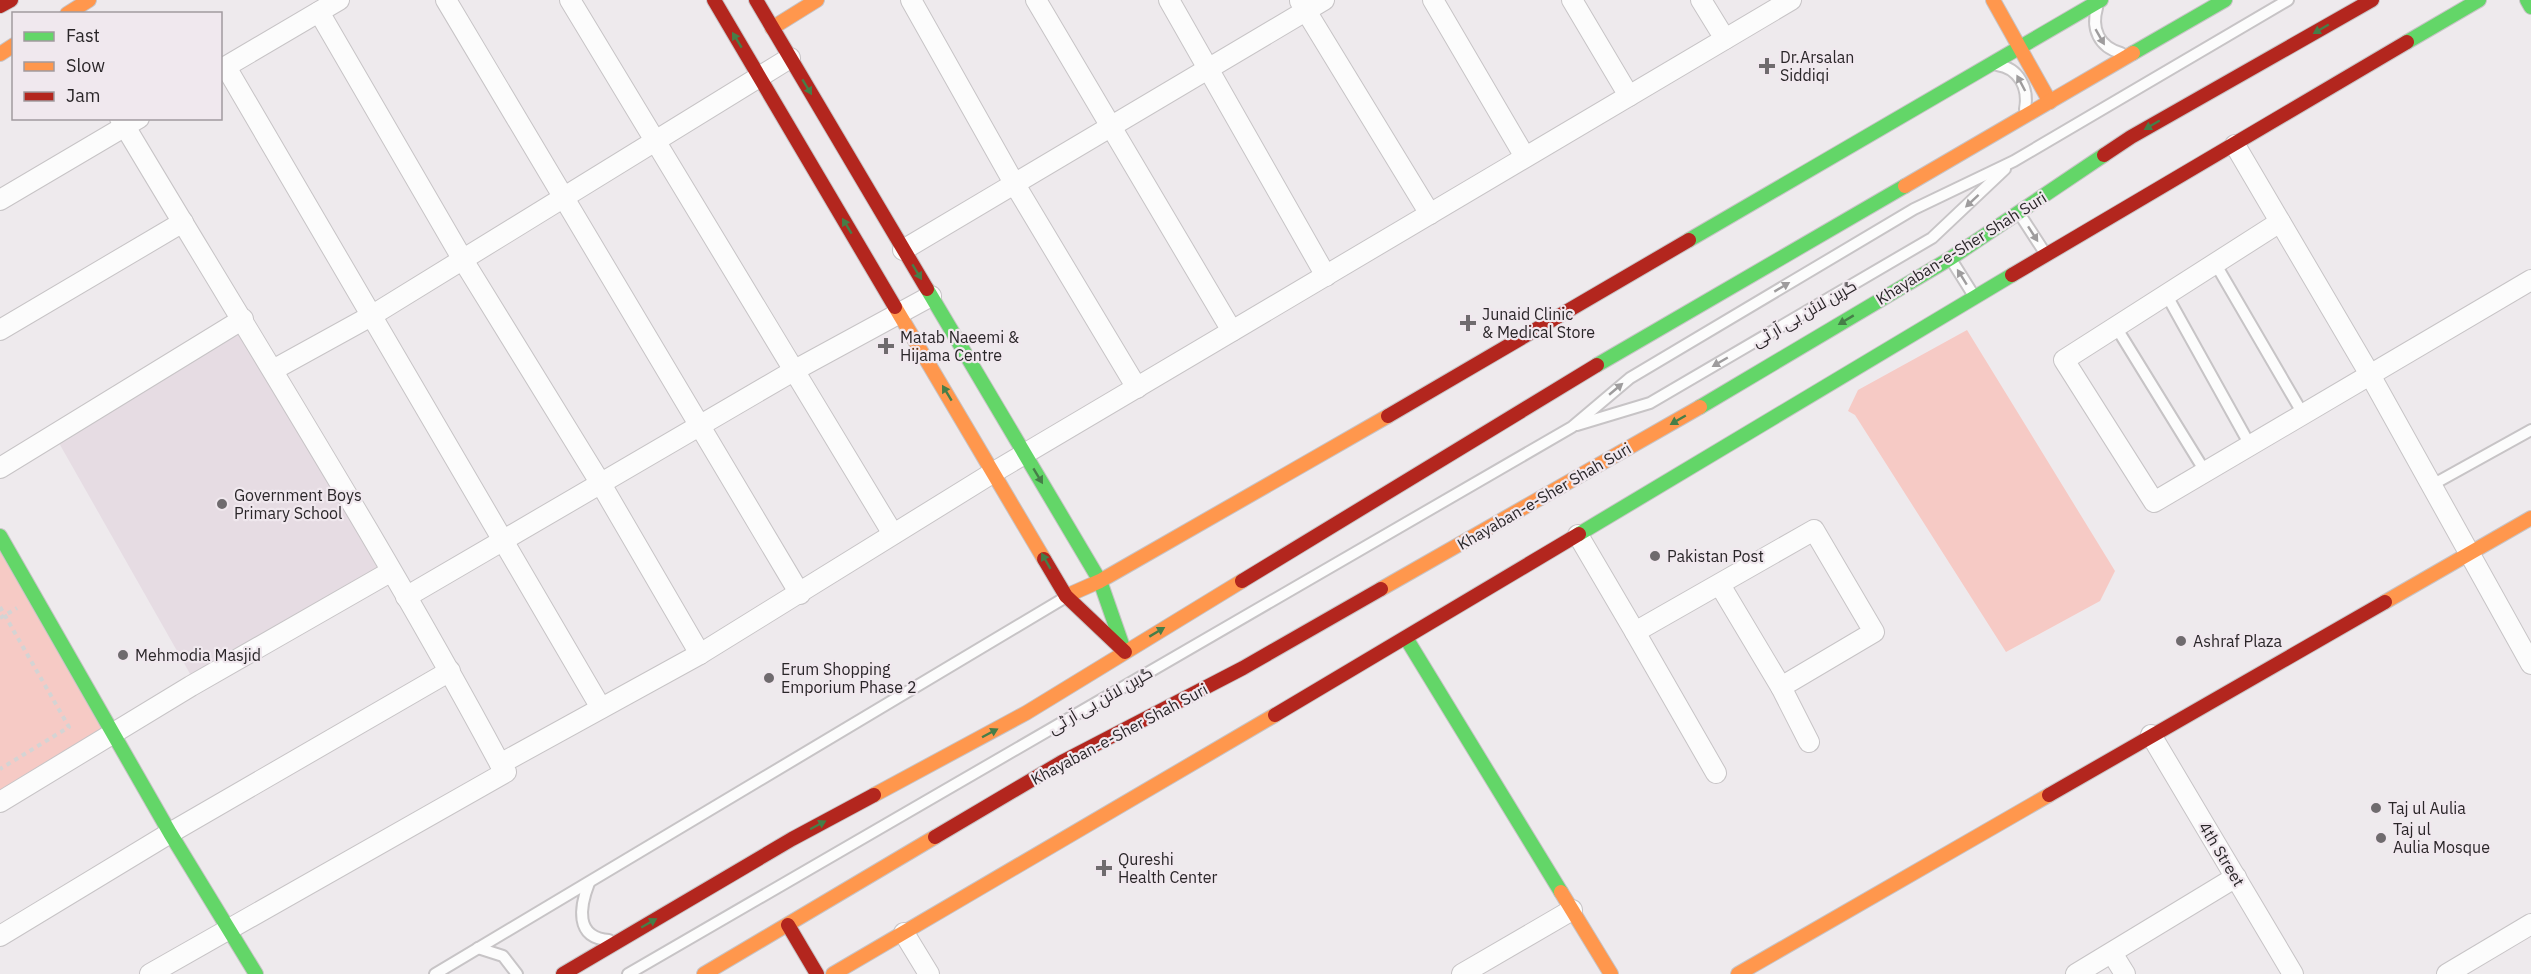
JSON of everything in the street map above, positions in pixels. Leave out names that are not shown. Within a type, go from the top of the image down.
[{"type":"main road","points":[[0,6],[11,0]]},
{"type":"main road","points":[[69,12],[89,0]]},
{"type":"main road","points":[[714,0],[1066,596],[1125,652]]},
{"type":"main road","points":[[756,0],[1100,581],[1125,652]]},
{"type":"main road","points":[[772,28],[818,0]]},
{"type":"main road","points":[[1993,0],[2050,102]]},
{"type":"main road","points":[[1066,596],[1100,581],[2102,0]]},
{"type":"main road","points":[[563,974],[792,839],[1026,713],[1637,341],[2225,0]]},
{"type":"main road","name":"Khayaban-e-Sher Shah Suri","points":[[704,974],[1062,762],[1243,668],[1663,428],[1951,258],[2131,137],[2372,0]]},
{"type":"main road","points":[[833,974],[1406,638],[1974,297],[2479,0]]},
{"type":"main road","points":[[2527,0],[2531,7]]},
{"type":"main road","points":[[1738,974],[2469,551],[2531,518]]},
{"type":"main road","points":[[0,536],[170,833],[256,974]]},
{"type":"main road","points":[[1406,638],[1611,974]]},
{"type":"main road","points":[[788,925],[817,974]]},
{"type":"street","points":[[339,0],[223,68],[601,708]]},
{"type":"street","points":[[446,0],[800,594]]},
{"type":"street","points":[[570,0],[893,534]]},
{"type":"street","points":[[911,0],[1014,183],[1137,388]]},
{"type":"street","points":[[1036,0],[1232,331]]},
{"type":"street","points":[[1169,0],[1326,276]]},
{"type":"street","points":[[903,250],[1208,67],[1303,5],[1324,0]]},
{"type":"street","points":[[1433,0],[1526,158]]},
{"type":"street","points":[[1572,0],[1629,96]]},
{"type":"street","points":[[1701,0],[1725,39]]},
{"type":"street","points":[[500,764],[700,654],[1024,454],[1791,0]]},
{"type":"street","points":[[1303,5],[1430,214]]},
{"type":"street","points":[[319,12],[463,260],[601,484],[700,654]]},
{"type":"street","points":[[273,370],[371,316],[562,198],[655,144],[790,58]]},
{"type":"street","points":[[0,200],[128,121],[183,222],[243,319],[450,671],[506,772],[150,974]]},
{"type":"street","points":[[2235,145],[2369,373],[2531,664]]},
{"type":"street","points":[[0,330],[183,222]]},
{"type":"street","points":[[2280,222],[2064,360],[2154,502],[2369,373],[2531,280]]},
{"type":"street","points":[[406,597],[795,370],[931,296]]},
{"type":"street","points":[[0,468],[243,319]]},
{"type":"street","points":[[1635,632],[1814,530],[1874,632],[1781,687]]},
{"type":"street","points":[[1578,535],[1716,773]]},
{"type":"street","points":[[0,802],[112,732],[390,572]]},
{"type":"street","points":[[1720,585],[1781,687],[1809,742]]},
{"type":"street","points":[[0,936],[170,833],[450,671]]},
{"type":"street","name":"4th Street","points":[[2151,735],[2293,974]]},
{"type":"street","points":[[2076,974],[2236,877]]},
{"type":"street","points":[[1462,974],[1572,910]]},
{"type":"street","points":[[2447,974],[2531,924]]},
{"type":"street","points":[[904,933],[928,974]]},
{"type":"street","points":[[2112,953],[2125,974]]},
{"type":"lane","points":[[2102,0],[2094,17],[2098,37],[2113,51],[2133,54]]},
{"type":"lane","name":"گرین لائن بی آر ٹی","points":[[628,974],[1572,427],[1630,378],[1914,209],[2014,161],[2288,0]]},
{"type":"lane","points":[[1990,64],[2001,66],[2020,78],[2027,99],[2020,120]]},
{"type":"lane","name":"گرین لائن بی آر ٹی","points":[[1572,427],[1650,403],[1932,238],[2014,161]]},
{"type":"lane","points":[[2019,213],[2046,255]]},
{"type":"lane","points":[[1951,258],[1974,297]]},
{"type":"lane","points":[[2215,263],[2303,414]]},
{"type":"lane","points":[[2166,294],[2250,445]]},
{"type":"lane","points":[[2116,327],[2205,473]]},
{"type":"lane","points":[[2432,485],[2531,430]]},
{"type":"lane","points":[[435,974],[1066,596]]},
{"type":"lane","points":[[589,883],[580,912],[588,930],[604,940],[624,938]]},
{"type":"lane","points":[[478,948],[503,956],[511,963],[517,974]]},
{"type":"path","points":[[0,608],[2,617],[69,727],[0,770]]},
{"type":"shaded area","name":"Government Boys Primary School","points":[[243,319],[390,572],[193,679],[55,436]]},
{"type":"shaded area","points":[[1967,330],[2115,571],[2100,601],[2006,652],[1855,415],[1848,411],[1858,390]]},
{"type":"shaded area","points":[[0,536],[112,732],[0,802]]},
{"type":"traffic: fast","points":[[1689,240],[2101,0]]},
{"type":"traffic: fast","points":[[2133,53],[2225,0]]},
{"type":"traffic: fast","points":[[2407,42],[2479,0]]},
{"type":"traffic: fast","points":[[2527,0],[2531,7]]},
{"type":"traffic: fast","points":[[1700,407],[1951,258],[2104,155]]},
{"type":"traffic: fast","points":[[1597,365],[1905,186]]},
{"type":"traffic: fast","points":[[1579,534],[2012,275]]},
{"type":"traffic: fast","points":[[927,289],[1100,581],[1123,647]]},
{"type":"traffic: fast","points":[[0,536],[170,833],[256,974]]},
{"type":"traffic: fast","points":[[1406,638],[1561,892]]},
{"type":"traffic: slow","points":[[70,12],[89,0]]},
{"type":"traffic: slow","points":[[772,28],[817,0]]},
{"type":"traffic: slow","points":[[1993,0],[2050,102]]},
{"type":"traffic: slow","points":[[0,54],[12,46]]},
{"type":"traffic: slow","points":[[1905,186],[2133,53]]},
{"type":"traffic: slow","points":[[895,307],[1044,559]]},
{"type":"traffic: slow","points":[[1381,589],[1700,407]]},
{"type":"traffic: slow","points":[[1066,596],[1100,581],[1388,416]]},
{"type":"traffic: slow","points":[[2385,602],[2531,518]]},
{"type":"traffic: slow","points":[[874,795],[1026,713],[1242,581]]},
{"type":"traffic: slow","points":[[833,974],[1275,715]]},
{"type":"traffic: slow","points":[[1738,974],[2049,795]]},
{"type":"traffic: slow","points":[[704,974],[935,837]]},
{"type":"traffic: slow","points":[[1561,892],[1611,974]]},
{"type":"traffic: jam","points":[[0,6],[11,0]]},
{"type":"traffic: jam","points":[[714,0],[895,307]]},
{"type":"traffic: jam","points":[[756,0],[927,289]]},
{"type":"traffic: jam","points":[[2104,155],[2131,137],[2372,0]]},
{"type":"traffic: jam","points":[[2012,275],[2407,42]]},
{"type":"traffic: jam","points":[[1388,416],[1689,240]]},
{"type":"traffic: jam","points":[[1242,581],[1597,365]]},
{"type":"traffic: jam","points":[[1275,715],[1579,534]]},
{"type":"traffic: jam","points":[[1044,559],[1066,596],[1125,652]]},
{"type":"traffic: jam","points":[[935,837],[1062,762],[1243,668],[1381,589]]},
{"type":"traffic: jam","points":[[2049,795],[2385,602]]},
{"type":"traffic: jam","points":[[563,974],[792,839],[874,795]]},
{"type":"traffic: jam","points":[[788,925],[817,974]]},
{"type":"place","name":"Dr.Arsalan Siddiqi","points":[[1767,66]]},
{"type":"place","name":"Junaid Clinic & Medical Store","points":[[1468,323]]},
{"type":"place","name":"Matab Naeemi & Hijama Centre","points":[[886,346]]},
{"type":"place","name":"Government Boys Primary School","points":[[222,504]]},
{"type":"place","name":"Pakistan Post","points":[[1655,556]]},
{"type":"place","name":"Ashraf Plaza","points":[[2181,641]]},
{"type":"place","name":"Mehmodia Masjid","points":[[123,655]]},
{"type":"place","name":"Erum Shopping Emporium Phase 2","points":[[769,678]]},
{"type":"place","name":"Taj ul Aulia","points":[[2376,808]]},
{"type":"place","name":"Taj ul Aulia Mosque","points":[[2381,838]]},
{"type":"place","name":"Qureshi Health Center","points":[[1104,868]]}]
